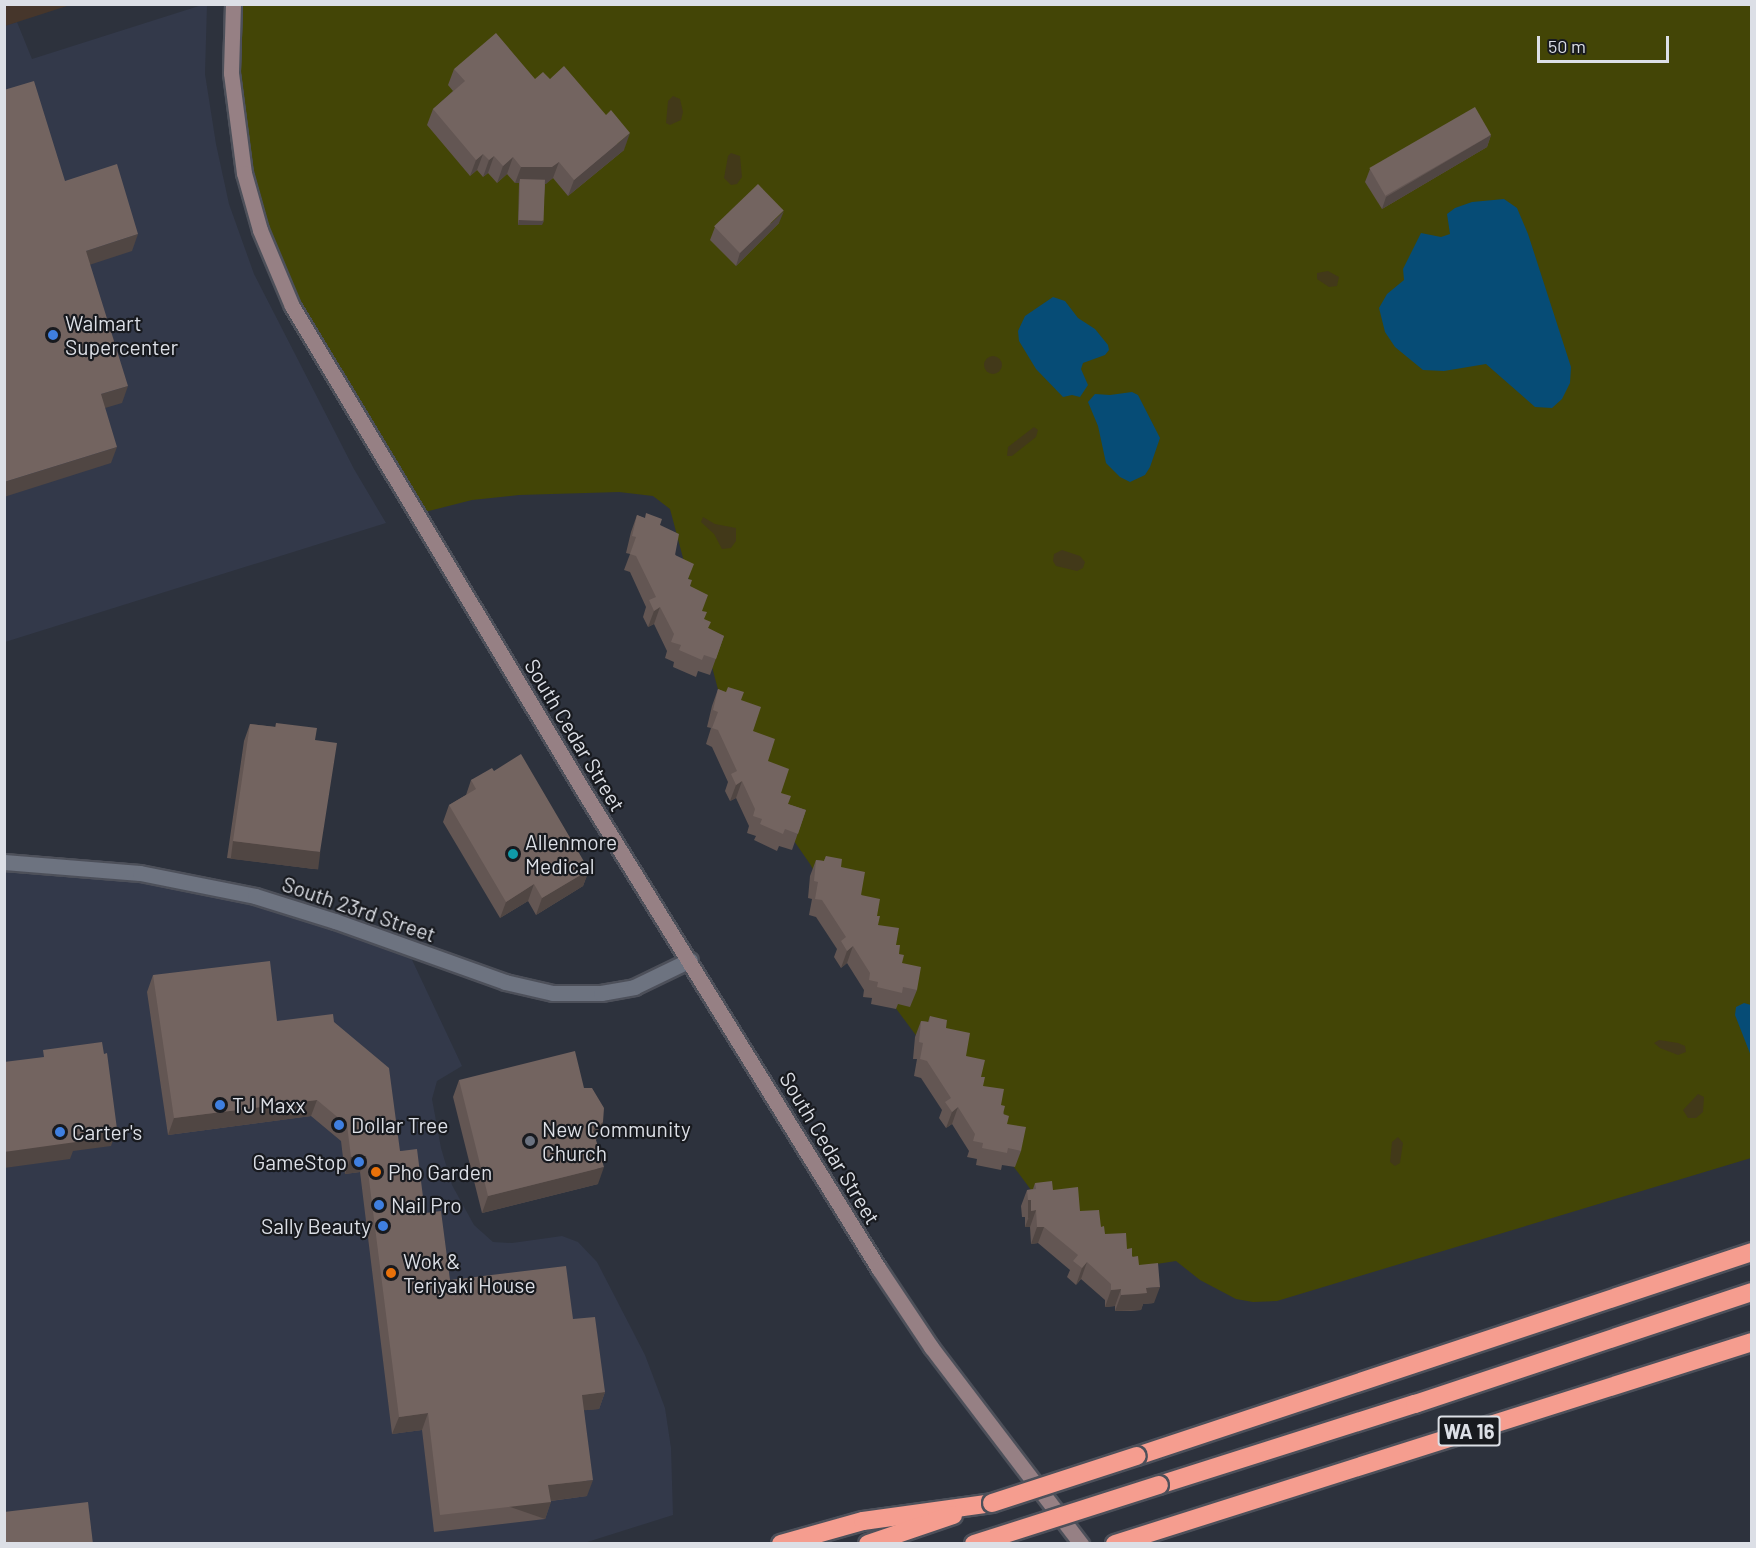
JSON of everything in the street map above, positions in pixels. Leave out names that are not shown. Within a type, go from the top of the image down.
[{"type":"highway","points":[[781,1544],[863,1521],[935,1515],[992,1503],[1752,1252]]},
{"type":"highway","points":[[974,1544],[1415,1404],[1752,1292]]},
{"type":"highway","name":"WA 16","points":[[1115,1544],[1752,1341]]},
{"type":"highway","points":[[868,1544],[935,1515]]},
{"type":"main road","name":"South Cedar Street","points":[[233,4],[231,73],[244,173],[260,230],[292,306],[584,792],[892,1288],[937,1356],[1082,1544]]},
{"type":"street","name":"South 23rd Street","points":[[4,862],[140,873],[255,896],[335,921],[505,982],[553,993],[602,993],[634,987],[690,960]]},
{"type":"shaded area","points":[[5,4],[70,4],[70,5],[5,26]]},
{"type":"shaded area","points":[[207,5],[205,74],[216,144],[229,204],[254,274],[354,469],[386,523],[5,642],[4,26],[17,22],[32,59]]},
{"type":"shaded area","points":[[233,5],[1751,5],[1751,1158],[1277,1301],[1253,1302],[1236,1299],[1200,1280],[1176,1261],[1137,1267],[1069,1241],[883,991],[810,864],[736,757],[670,509],[653,496],[619,492],[519,495],[472,500],[417,514],[292,306],[244,173]]},
{"type":"shaded area","points":[[5,862],[199,883],[406,947],[462,1066],[437,1081],[432,1099],[441,1148],[452,1185],[474,1225],[493,1242],[512,1243],[562,1236],[578,1242],[597,1262],[645,1355],[665,1408],[671,1448],[673,1515],[581,1544],[5,1544]]},
{"type":"sand","points":[[673,96],[680,99],[683,112],[681,120],[670,125],[666,123],[668,101]]},
{"type":"sand","points":[[731,153],[740,156],[742,177],[737,184],[731,185],[724,178],[728,156]]},
{"type":"sand","points":[[1328,271],[1339,277],[1337,286],[1329,287],[1317,279],[1317,273]]},
{"type":"sand","points":[[993,356],[1001,361],[1002,365],[997,373],[993,374],[985,369],[984,365],[989,357]]},
{"type":"sand","points":[[1034,427],[1038,430],[1036,437],[1012,456],[1007,456],[1008,447]]},
{"type":"sand","points":[[703,517],[715,524],[736,528],[736,541],[731,548],[722,549],[714,534],[701,522]]},
{"type":"sand","points":[[1062,550],[1080,556],[1085,562],[1083,568],[1077,571],[1056,566],[1053,561],[1054,554]]},
{"type":"sand","points":[[1659,1040],[1685,1046],[1686,1052],[1678,1055],[1660,1048],[1654,1043]]},
{"type":"sand","points":[[1698,1094],[1704,1097],[1703,1112],[1696,1118],[1688,1118],[1683,1110]]},
{"type":"sand","points":[[1398,1137],[1403,1143],[1400,1163],[1395,1166],[1390,1162],[1392,1142]]},
{"type":"water","points":[[1504,199],[1517,208],[1528,234],[1571,367],[1570,383],[1562,399],[1552,408],[1535,407],[1486,364],[1444,371],[1423,370],[1395,347],[1385,332],[1379,308],[1387,294],[1404,280],[1403,269],[1421,233],[1441,237],[1450,234],[1447,214],[1455,208],[1472,202]]},
{"type":"water","points":[[1053,297],[1065,301],[1078,318],[1095,329],[1108,345],[1109,350],[1105,355],[1083,363],[1081,369],[1088,385],[1080,397],[1072,395],[1063,397],[1036,369],[1019,341],[1018,331],[1025,316]]},
{"type":"water","points":[[1132,392],[1138,395],[1160,438],[1145,475],[1130,482],[1120,477],[1106,463],[1098,426],[1088,402],[1095,394],[1110,395]]},
{"type":"water","points":[[1744,1003],[1751,1005],[1751,1056],[1735,1015],[1736,1007]]},
{"type":"building","points":[[496,33],[535,79],[543,72],[550,79],[564,66],[606,115],[611,110],[630,133],[574,180],[559,162],[552,167],[521,167],[513,157],[503,166],[494,156],[489,160],[483,154],[476,160],[433,109],[465,81],[454,69]]},
{"type":"building","name":"Walmart Supercenter","points":[[34,81],[65,181],[117,164],[138,234],[86,251],[128,386],[101,394],[117,447],[4,482],[4,90]]},
{"type":"building","points":[[1475,107],[1491,135],[1385,196],[1369,168]]},
{"type":"building","points":[[520,179],[545,180],[544,221],[519,220]]},
{"type":"building","points":[[758,184],[784,211],[740,253],[714,226]]},
{"type":"building","points":[[646,513],[662,519],[660,525],[679,534],[675,555],[694,564],[688,579],[692,580],[690,586],[708,595],[702,611],[707,612],[704,619],[711,622],[708,628],[724,636],[716,659],[704,655],[702,660],[679,650],[681,645],[671,642],[674,634],[660,607],[654,611],[649,600],[656,597],[636,556],[630,554],[636,537],[632,536],[637,515],[645,518]]},
{"type":"building","points":[[728,687],[744,692],[741,700],[761,707],[753,731],[775,739],[768,761],[789,769],[781,793],[791,796],[788,804],[806,810],[798,834],[785,829],[783,834],[760,824],[762,819],[753,816],[755,809],[742,781],[736,785],[731,774],[737,771],[718,730],[712,728],[718,712],[713,710],[718,689],[726,692]]},
{"type":"building","points":[[276,723],[317,728],[315,740],[337,743],[320,852],[233,841],[250,724],[276,727]]},
{"type":"building","name":"Allenmore Medical","points":[[521,754],[589,870],[542,898],[534,884],[506,902],[449,805],[476,789],[471,780],[492,768],[494,771]]},
{"type":"building","points":[[826,856],[842,859],[841,867],[865,872],[861,895],[880,899],[878,925],[899,928],[896,945],[900,945],[899,954],[904,955],[902,963],[921,967],[917,990],[903,987],[902,993],[877,987],[878,982],[869,980],[870,973],[853,946],[847,951],[841,941],[846,937],[822,900],[815,899],[818,882],[814,881],[816,860],[824,861]]},
{"type":"building","points":[[270,961],[277,1021],[333,1014],[334,1022],[389,1068],[400,1151],[417,1149],[425,1213],[441,1211],[450,1280],[566,1266],[573,1319],[595,1317],[605,1392],[582,1395],[593,1480],[548,1485],[551,1502],[440,1515],[428,1413],[399,1417],[366,1156],[351,1157],[347,1125],[317,1100],[174,1118],[153,975]]},
{"type":"building","points":[[930,1016],[947,1020],[946,1028],[970,1033],[966,1056],[985,1060],[981,1077],[985,1077],[983,1086],[1004,1089],[1001,1105],[1005,1106],[1003,1114],[1009,1116],[1007,1124],[1026,1127],[1021,1151],[1008,1148],[1007,1153],[982,1148],[983,1143],[973,1141],[975,1134],[958,1107],[952,1112],[945,1102],[951,1098],[927,1061],[920,1059],[923,1043],[919,1042],[921,1021],[929,1022]]},
{"type":"building","points":[[102,1042],[104,1054],[107,1053],[117,1129],[75,1135],[76,1142],[4,1152],[4,1062],[44,1057],[43,1050]]},
{"type":"building","name":"New Community Church","points":[[575,1051],[584,1088],[592,1088],[604,1108],[603,1122],[593,1130],[604,1167],[488,1196],[459,1080]]},
{"type":"building","points":[[1052,1181],[1053,1190],[1078,1187],[1080,1211],[1099,1210],[1101,1227],[1104,1226],[1105,1234],[1126,1233],[1127,1249],[1132,1248],[1132,1257],[1138,1256],[1139,1265],[1158,1263],[1160,1287],[1146,1288],[1147,1293],[1121,1295],[1121,1289],[1111,1290],[1111,1284],[1087,1262],[1082,1268],[1073,1261],[1078,1255],[1044,1227],[1037,1227],[1036,1210],[1031,1211],[1031,1200],[1028,1200],[1027,1190],[1036,1189],[1035,1183]]},
{"type":"building","points":[[88,1502],[93,1544],[4,1544],[4,1512]]},
{"type":"place","name":"Walmart Supercenter","points":[[53,335]]},
{"type":"place","name":"Allenmore Medical","points":[[513,854]]},
{"type":"place","name":"TJ Maxx","points":[[220,1105]]},
{"type":"place","name":"Dollar Tree","points":[[339,1125]]},
{"type":"place","name":"Carter's","points":[[60,1132]]},
{"type":"place","name":"New Community Church","points":[[530,1141]]},
{"type":"place","name":"GameStop","points":[[359,1162]]},
{"type":"place","name":"Pho Garden","points":[[376,1172]]},
{"type":"place","name":"Nail Pro","points":[[379,1205]]},
{"type":"place","name":"Sally Beauty","points":[[383,1226]]},
{"type":"place","name":"Wok & Teriyaki House","points":[[391,1273]]}]
